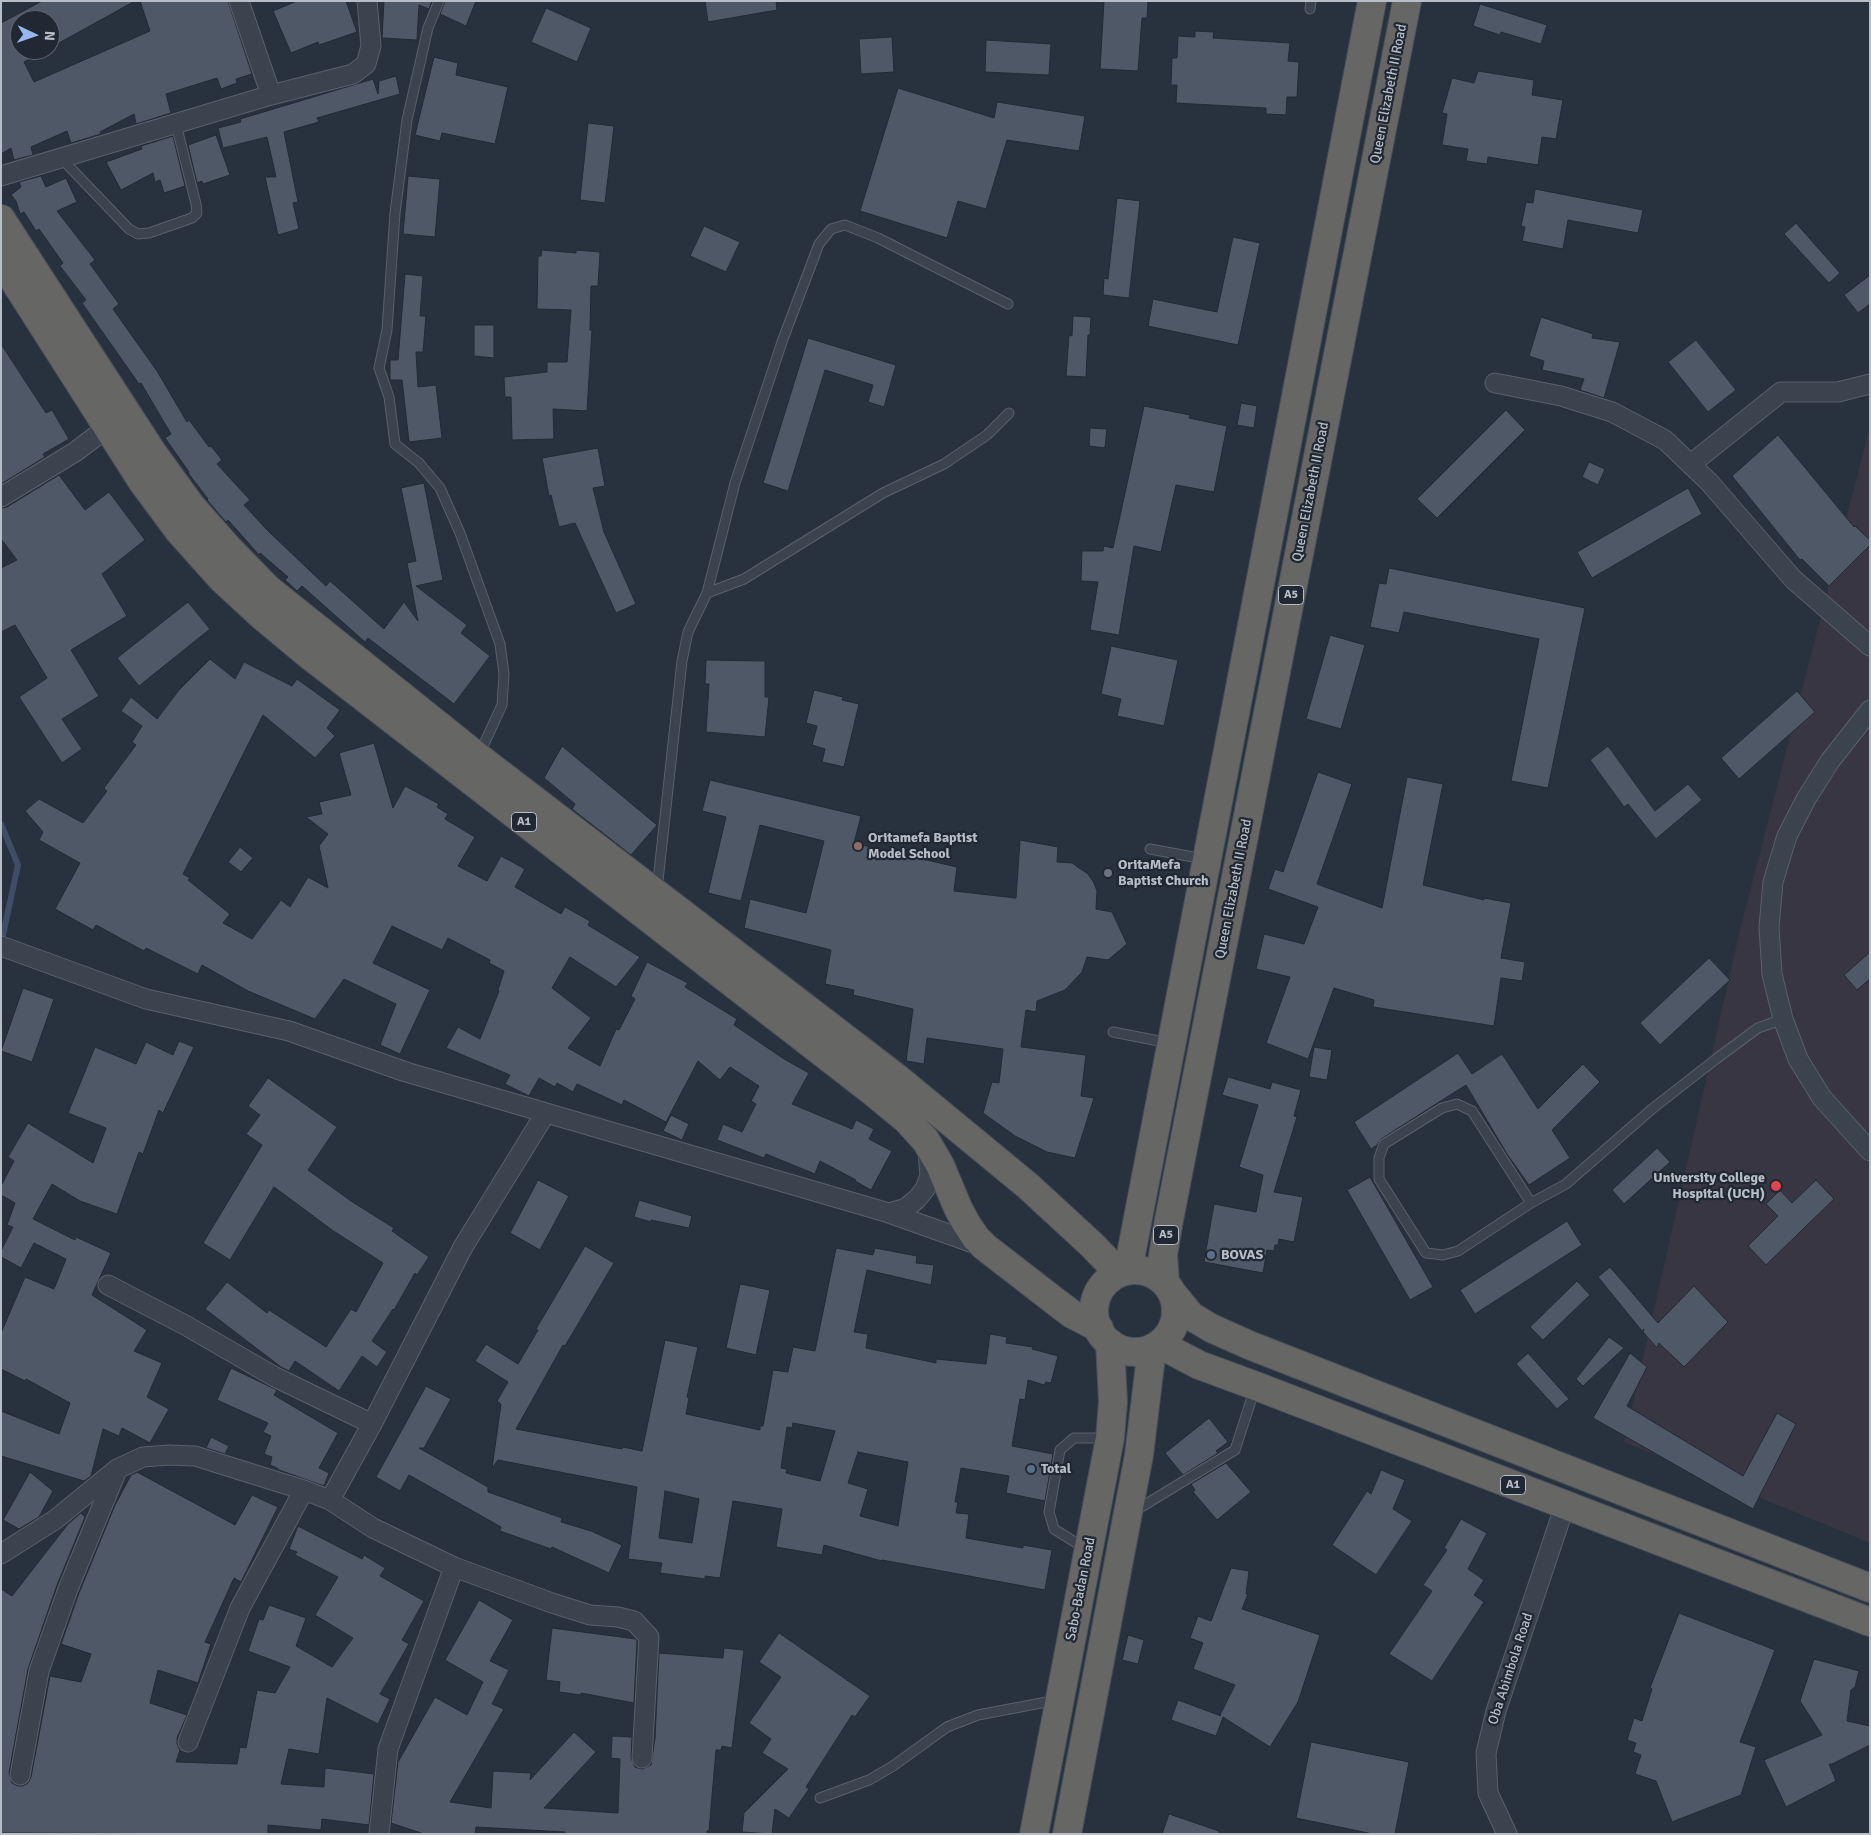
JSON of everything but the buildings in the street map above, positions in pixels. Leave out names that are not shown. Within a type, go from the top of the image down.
[{"type":"highway","name":"A5","points":[[1123,1272],[1144,1187],[1372,1]]},
{"type":"highway","name":"Queen Elizabeth II Road","points":[[1169,1288],[1163,1255],[1175,1189],[1407,1]]},
{"type":"highway","name":"A1","points":[[1,219],[117,420],[142,481],[179,531],[222,579],[308,654],[471,766],[652,905],[897,1078],[1028,1186],[1123,1272]]},
{"type":"highway","name":"A1","points":[[1,260],[117,420]]},
{"type":"highway","name":"A1","points":[[652,905],[907,1120],[926,1141],[940,1165],[966,1223],[985,1247],[1072,1314],[1104,1336]]},
{"type":"highway","points":[[1169,1288],[1176,1308],[1175,1322],[1169,1334],[1156,1346],[1142,1351],[1120,1349],[1104,1336],[1096,1319],[1096,1301],[1104,1284],[1123,1272],[1148,1271],[1157,1276],[1169,1288],[1191,1316],[1211,1328],[1249,1345],[1870,1588]]},
{"type":"highway","name":"Sabo-Badan Road","points":[[1034,1834],[1110,1438],[1113,1402],[1104,1336]]},
{"type":"highway","name":"A1","points":[[1156,1346],[1186,1360],[1870,1622]]},
{"type":"highway","points":[[1067,1834],[1139,1456],[1156,1346]]},
{"type":"street","points":[[239,1],[271,95]]},
{"type":"street","points":[[1,176],[271,95],[353,74],[366,64],[371,46],[367,1]]},
{"type":"street","points":[[1495,383],[1561,396],[1612,412],[1665,440],[1709,482],[1793,579],[1870,646]]},
{"type":"street","points":[[1691,464],[1782,392],[1838,392],[1870,384]]},
{"type":"street","points":[[1,497],[75,452],[117,420]]},
{"type":"street","points":[[1870,710],[1830,761],[1806,799],[1787,836],[1773,882],[1769,927],[1772,974],[1783,1019],[1798,1059],[1822,1098],[1870,1151]]},
{"type":"street","points":[[7,948],[146,999],[289,1031],[406,1072],[888,1213],[985,1247]]},
{"type":"street","points":[[330,1500],[372,1424],[463,1247],[545,1114]]},
{"type":"street","points":[[888,1213],[906,1208],[925,1189],[930,1176],[930,1161],[926,1141]]},
{"type":"street","points":[[108,1285],[185,1325],[274,1377],[372,1424]]},
{"type":"street","points":[[1,1554],[56,1519],[118,1469],[143,1456],[195,1456],[304,1490],[330,1500],[373,1528],[454,1567],[590,1615],[618,1616],[634,1621],[649,1637],[642,1758]]},
{"type":"street","points":[[20,1775],[39,1671],[68,1589],[118,1469]]},
{"type":"street","points":[[188,1742],[240,1608],[304,1490]]},
{"type":"street","name":"Oba Abimbola Road","points":[[1507,1834],[1488,1794],[1486,1753],[1496,1711],[1565,1505]]},
{"type":"street","points":[[379,1834],[388,1749],[454,1567]]},
{"type":"lane","points":[[439,1],[428,28],[407,120],[395,213],[387,330],[379,368],[389,397],[395,444],[419,463],[440,488],[460,533],[500,644],[504,674],[502,705],[471,766]]},
{"type":"lane","points":[[61,158],[129,229],[138,234],[149,233],[192,218],[197,213],[176,124]]},
{"type":"lane","points":[[652,905],[682,661],[688,632],[707,593],[735,483],[783,339],[819,244],[831,229],[844,225],[878,238],[1008,304]]},
{"type":"lane","points":[[707,593],[744,579],[883,494],[944,464],[987,435],[1009,413]]},
{"type":"lane","points":[[1150,848],[1207,859]]},
{"type":"lane","points":[[1531,1203],[1472,1110],[1457,1104],[1442,1108],[1384,1144],[1379,1158],[1379,1179],[1426,1253],[1443,1255],[1458,1251],[1531,1203],[1566,1184],[1652,1109],[1716,1058],[1758,1028],[1783,1019]]},
{"type":"lane","points":[[1113,1032],[1171,1043]]},
{"type":"lane","points":[[1128,1516],[1235,1450],[1256,1386]]},
{"type":"lane","points":[[1088,1551],[1054,1530],[1049,1512],[1060,1450],[1074,1438],[1110,1438]]},
{"type":"lane","points":[[820,1798],[877,1775],[893,1766],[947,1727],[978,1715],[1059,1700]]},
{"type":"shaded area","name":"University College Hospital (UCH)","points":[[1870,426],[1870,1543],[1624,1442],[1740,930]]},
{"type":"waterway","points":[[1,824],[18,865],[1,944]]},
{"type":"place","name":"Oritamefa Baptist Model School","points":[[858,846]]},
{"type":"place","name":"OritaMefa Baptist Church","points":[[1108,873]]},
{"type":"place","name":"University College Hospital (UCH)","points":[[1776,1186]]},
{"type":"place","name":"BOVAS","points":[[1211,1255]]},
{"type":"place","name":"Total","points":[[1031,1469]]}]
